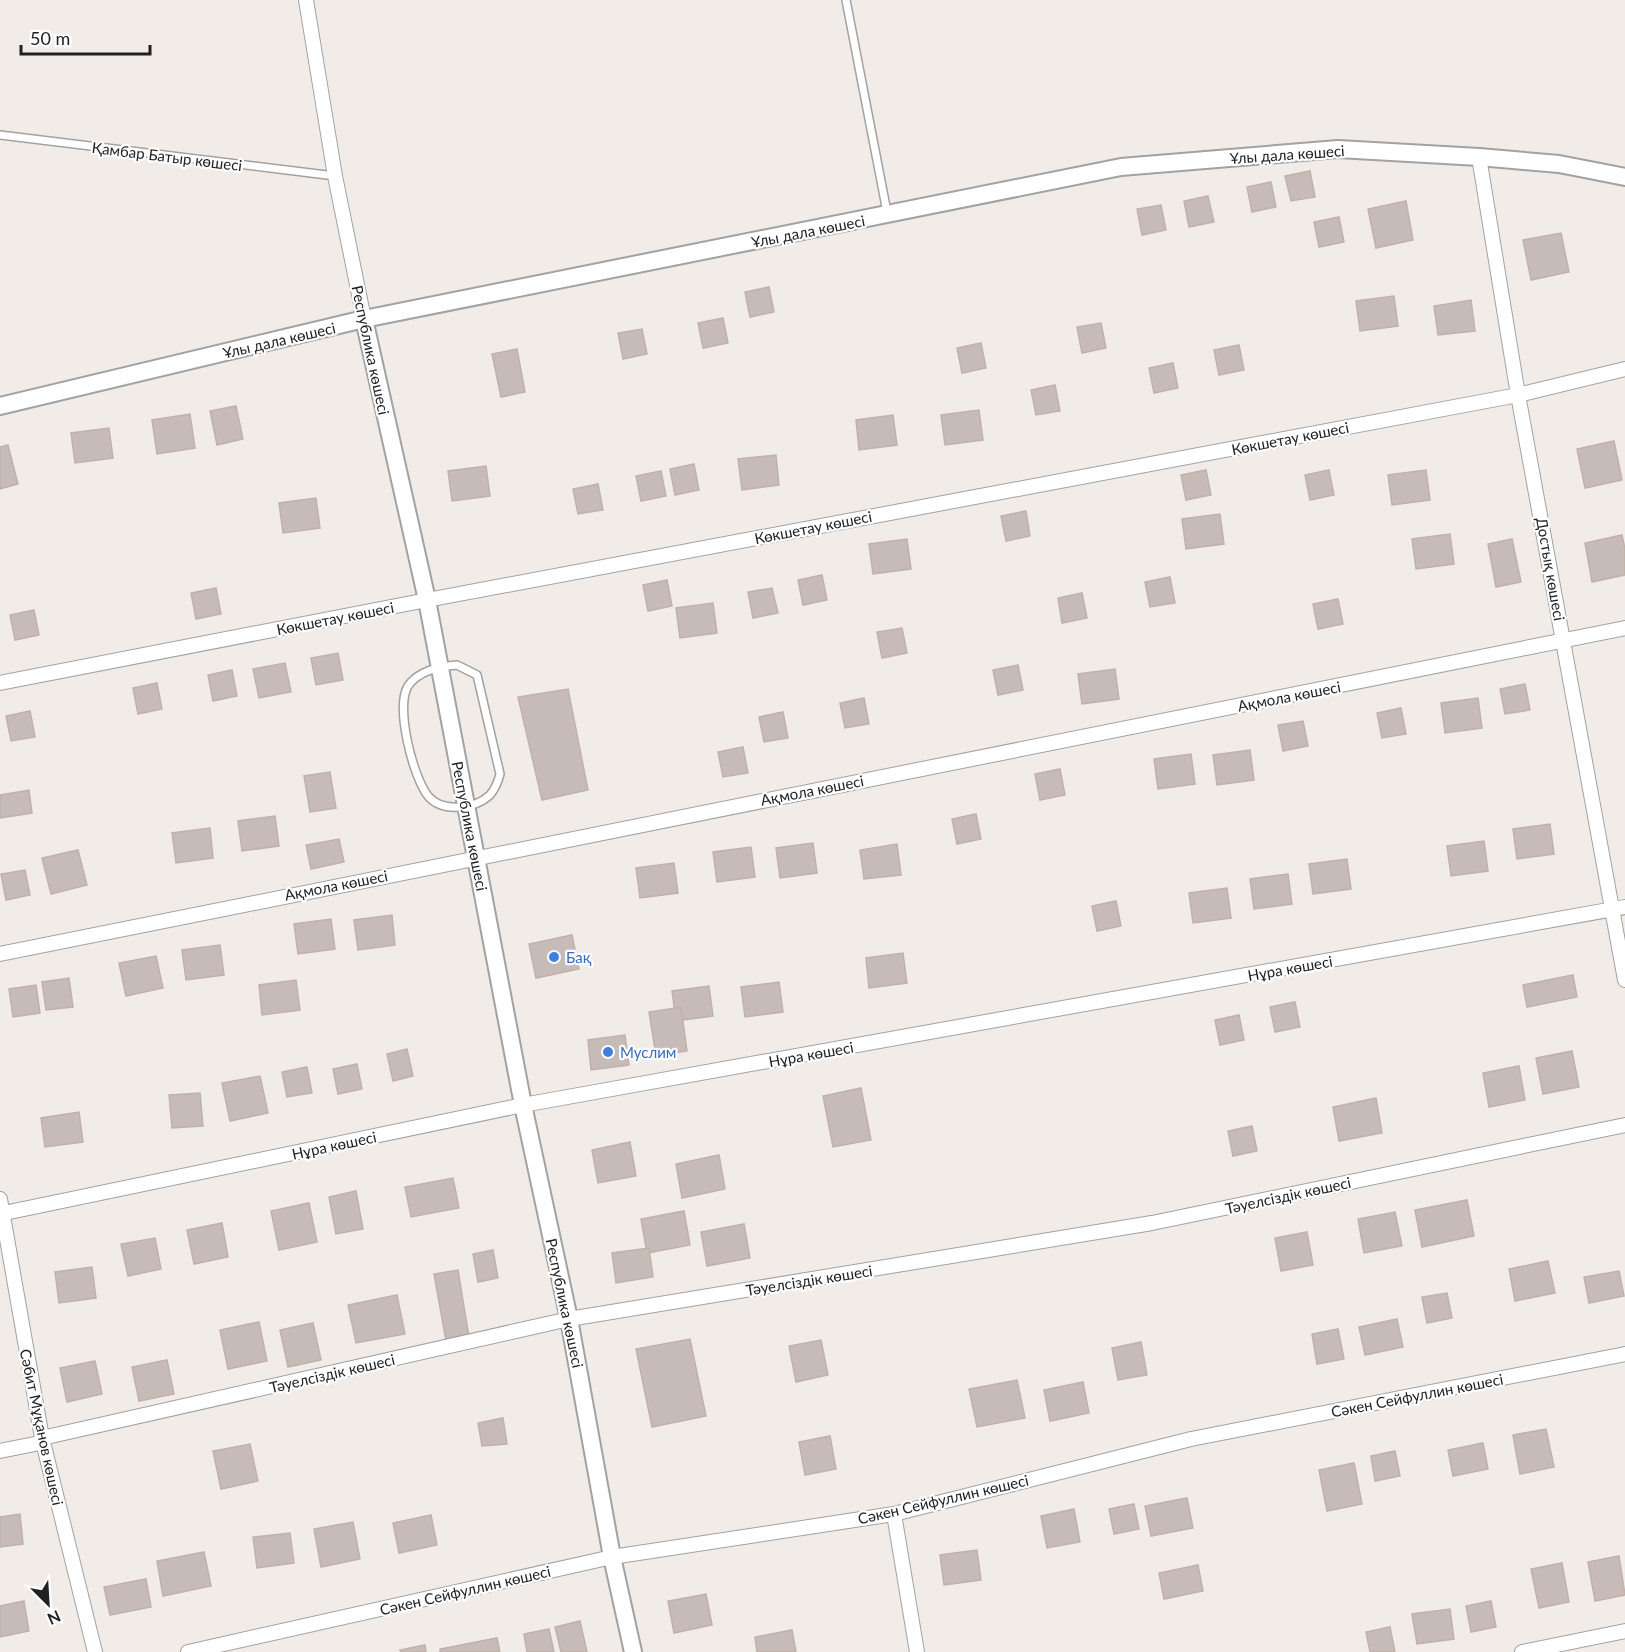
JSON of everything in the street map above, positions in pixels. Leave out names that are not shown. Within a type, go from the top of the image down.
[{"type":"street","name":"Республика көшесі","points":[[306,0],[335,176],[364,319],[427,600],[523,1105],[569,1320],[612,1557],[633,1652]]},
{"type":"street","name":"Ұлы дала көшесі","points":[[0,406],[364,319],[1121,167],[1338,149],[1559,164],[1625,177]]},
{"type":"street","name":"Достық көшесі","points":[[1479,157],[1518,395],[1564,642],[1619,909],[1625,980]]},
{"type":"street","name":"Көкшетау көшесі","points":[[0,683],[427,600],[1518,395],[1625,369]]},
{"type":"street","name":"Ақмола көшесі","points":[[0,954],[1625,628]]},
{"type":"street","name":"Нұра көшесі","points":[[1,1214],[523,1105],[1619,909]]},
{"type":"street","name":"Тәуелсіздік көшесі","points":[[0,1451],[40,1443],[42,1438],[569,1320],[1152,1223],[1625,1125]]},
{"type":"street","name":"Сәбит Мұқанов көшесі","points":[[0,1199],[42,1438],[95,1652]]},
{"type":"street","name":"Сәкен Сейфуллин көшесі","points":[[188,1652],[612,1557],[894,1514],[1191,1439],[1625,1354]]},
{"type":"street","points":[[894,1514],[917,1652]]},
{"type":"street","points":[[1522,1652],[1625,1631]]},
{"type":"lane","points":[[846,0],[887,215]]},
{"type":"lane","name":"Қамбар Батыр көшесі","points":[[0,135],[335,176]]},
{"type":"lane","points":[[457,665],[477,675],[500,774],[496,787],[489,796],[467,808],[440,804],[429,798],[423,788],[407,740],[403,702],[407,688],[415,678],[439,666],[457,665]]},
{"type":"building","points":[[1310,171],[1315,197],[1291,201],[1285,176]]},
{"type":"building","points":[[1271,182],[1276,207],[1252,212],[1247,187]]},
{"type":"building","points":[[1208,196],[1214,222],[1189,227],[1184,201]]},
{"type":"building","points":[[1406,201],[1413,240],[1376,248],[1368,209]]},
{"type":"building","points":[[1161,205],[1166,230],[1142,235],[1137,209]]},
{"type":"building","points":[[1339,217],[1344,242],[1319,247],[1314,222]]},
{"type":"building","points":[[1561,233],[1569,272],[1531,280],[1523,240]]},
{"type":"building","points":[[769,287],[774,312],[750,317],[745,292]]},
{"type":"building","points":[[1394,296],[1398,326],[1360,331],[1356,301]]},
{"type":"building","points":[[1471,300],[1475,331],[1438,335],[1434,306]]},
{"type":"building","points":[[723,318],[728,343],[703,348],[698,323]]},
{"type":"building","points":[[1101,323],[1106,348],[1082,353],[1077,327]]},
{"type":"building","points":[[642,329],[647,354],[623,359],[618,333]]},
{"type":"building","points":[[981,343],[986,368],[962,373],[957,348]]},
{"type":"building","points":[[1239,345],[1244,370],[1219,375],[1214,350]]},
{"type":"building","points":[[517,349],[525,392],[501,397],[492,354]]},
{"type":"building","points":[[1173,363],[1178,388],[1154,393],[1149,368]]},
{"type":"building","points":[[1055,385],[1060,411],[1036,415],[1031,390]]},
{"type":"building","points":[[236,406],[243,439],[217,445],[210,411]]},
{"type":"building","points":[[979,410],[983,440],[945,445],[941,415]]},
{"type":"building","points":[[190,414],[195,448],[157,454],[152,420]]},
{"type":"building","points":[[893,415],[897,445],[859,450],[856,420]]},
{"type":"building","points":[[109,428],[113,458],[75,463],[71,433]]},
{"type":"building","points":[[1614,441],[1622,480],[1585,488],[1577,449]]},
{"type":"building","points":[[8,445],[18,484],[0,489],[0,447]]},
{"type":"building","points":[[776,455],[779,485],[742,490],[738,459]]},
{"type":"building","points":[[694,464],[699,490],[675,495],[670,469]]},
{"type":"building","points":[[486,466],[490,496],[452,501],[448,471]]},
{"type":"building","points":[[1206,470],[1211,495],[1186,500],[1181,475]]},
{"type":"building","points":[[1329,470],[1334,495],[1310,500],[1305,475]]},
{"type":"building","points":[[1426,470],[1430,500],[1392,505],[1388,475]]},
{"type":"building","points":[[661,471],[666,496],[641,501],[636,476]]},
{"type":"building","points":[[598,484],[603,510],[578,514],[573,489]]},
{"type":"building","points":[[316,498],[320,528],[283,533],[279,503]]},
{"type":"building","points":[[1026,511],[1030,536],[1006,541],[1001,516]]},
{"type":"building","points":[[1220,514],[1224,544],[1186,549],[1182,519]]},
{"type":"building","points":[[1450,534],[1454,564],[1416,569],[1412,539]]},
{"type":"building","points":[[1622,535],[1625,549],[1625,575],[1592,582],[1585,543]]},
{"type":"building","points":[[907,539],[911,569],[873,574],[869,544]]},
{"type":"building","points":[[1512,539],[1521,582],[1496,587],[1488,544]]},
{"type":"building","points":[[822,575],[827,600],[803,605],[798,580]]},
{"type":"building","points":[[1170,577],[1175,603],[1150,607],[1145,582]]},
{"type":"building","points":[[667,580],[672,606],[648,611],[643,585]]},
{"type":"building","points":[[216,588],[221,614],[196,619],[191,593]]},
{"type":"building","points":[[772,588],[778,613],[753,618],[748,592]]},
{"type":"building","points":[[1082,593],[1087,618],[1062,623],[1058,598]]},
{"type":"building","points":[[1338,599],[1343,624],[1318,629],[1313,604]]},
{"type":"building","points":[[713,603],[717,633],[680,638],[676,608]]},
{"type":"building","points":[[34,610],[39,635],[15,640],[10,615]]},
{"type":"building","points":[[902,628],[907,653],[882,658],[877,632]]},
{"type":"building","points":[[338,653],[343,680],[316,685],[311,658]]},
{"type":"building","points":[[285,663],[291,692],[259,698],[253,669]]},
{"type":"building","points":[[1018,665],[1023,690],[998,695],[993,670]]},
{"type":"building","points":[[1115,669],[1119,699],[1082,704],[1078,674]]},
{"type":"building","points":[[232,670],[237,696],[213,701],[208,675]]},
{"type":"building","points":[[157,683],[162,709],[138,714],[133,688]]},
{"type":"building","points":[[1525,684],[1530,710],[1505,714],[1500,689]]},
{"type":"building","points":[[568,689],[588,790],[542,800],[518,697]]},
{"type":"building","points":[[864,698],[869,724],[845,728],[840,703]]},
{"type":"building","points":[[1478,698],[1482,728],[1445,733],[1441,703]]},
{"type":"building","points":[[1401,708],[1406,734],[1382,738],[1377,713]]},
{"type":"building","points":[[30,711],[35,737],[11,741],[6,716]]},
{"type":"building","points":[[783,712],[788,738],[764,742],[759,717]]},
{"type":"building","points":[[1303,721],[1308,746],[1283,751],[1278,725]]},
{"type":"building","points":[[743,747],[748,773],[723,777],[718,752]]},
{"type":"building","points":[[1250,750],[1254,780],[1217,785],[1213,755]]},
{"type":"building","points":[[1191,754],[1195,784],[1158,789],[1154,759]]},
{"type":"building","points":[[1060,769],[1065,795],[1040,800],[1035,774]]},
{"type":"building","points":[[330,772],[336,808],[310,812],[304,776]]},
{"type":"building","points":[[29,790],[32,813],[0,818],[0,795]]},
{"type":"building","points":[[976,814],[981,839],[957,844],[952,819]]},
{"type":"building","points":[[275,816],[279,846],[242,851],[238,821]]},
{"type":"building","points":[[1550,824],[1554,854],[1517,859],[1513,829]]},
{"type":"building","points":[[210,828],[213,858],[176,863],[172,833]]},
{"type":"building","points":[[339,839],[344,862],[311,869],[306,845]]},
{"type":"building","points":[[1484,841],[1488,871],[1451,876],[1447,846]]},
{"type":"building","points":[[813,843],[817,873],[780,878],[776,848]]},
{"type":"building","points":[[897,844],[901,875],[864,879],[860,850]]},
{"type":"building","points":[[751,847],[755,877],[717,882],[713,852]]},
{"type":"building","points":[[78,850],[87,885],[51,894],[42,858]]},
{"type":"building","points":[[1347,859],[1351,889],[1313,894],[1309,864]]},
{"type":"building","points":[[674,863],[678,893],[640,898],[636,868]]},
{"type":"building","points":[[25,870],[30,895],[6,900],[1,874]]},
{"type":"building","points":[[1288,874],[1292,904],[1254,909],[1250,879]]},
{"type":"building","points":[[1227,888],[1231,918],[1193,923],[1189,893]]},
{"type":"building","points":[[1116,901],[1121,926],[1097,931],[1092,906]]},
{"type":"building","points":[[392,915],[395,945],[358,950],[354,920]]},
{"type":"building","points":[[331,919],[335,949],[298,954],[294,924]]},
{"type":"building","name":"Бақ","points":[[572,935],[579,969],[536,978],[529,944]]},
{"type":"building","points":[[220,945],[224,975],[186,980],[182,950]]},
{"type":"building","points":[[903,953],[907,983],[869,988],[866,958]]},
{"type":"building","points":[[156,956],[163,988],[126,996],[119,963]]},
{"type":"building","points":[[1573,975],[1577,997],[1527,1007],[1523,985]]},
{"type":"building","points":[[69,978],[73,1007],[46,1010],[42,982]]},
{"type":"building","points":[[296,980],[300,1010],[262,1015],[259,985]]},
{"type":"building","points":[[779,982],[783,1012],[745,1017],[741,987]]},
{"type":"building","points":[[36,985],[40,1013],[13,1017],[9,989]]},
{"type":"building","points":[[709,986],[713,1016],[676,1021],[672,991]]},
{"type":"building","points":[[1295,1002],[1300,1027],[1275,1032],[1270,1007]]},
{"type":"building","points":[[681,1007],[687,1051],[656,1056],[649,1012]]},
{"type":"building","points":[[1239,1015],[1244,1040],[1220,1045],[1215,1020]]},
{"type":"building","name":"Муслим","points":[[625,1035],[629,1065],[591,1070],[588,1040]]},
{"type":"building","points":[[407,1049],[413,1076],[393,1081],[387,1054]]},
{"type":"building","points":[[1572,1051],[1579,1087],[1543,1094],[1536,1058]]},
{"type":"building","points":[[357,1064],[362,1089],[338,1094],[333,1069]]},
{"type":"building","points":[[1519,1066],[1525,1100],[1489,1107],[1483,1073]]},
{"type":"building","points":[[307,1067],[312,1093],[287,1097],[282,1072]]},
{"type":"building","points":[[260,1076],[268,1113],[230,1121],[222,1083]]},
{"type":"building","points":[[861,1088],[871,1140],[833,1147],[823,1096]]},
{"type":"building","points":[[200,1093],[203,1126],[172,1128],[169,1095]]},
{"type":"building","points":[[1376,1098],[1382,1133],[1339,1141],[1333,1107]]},
{"type":"building","points":[[79,1112],[83,1142],[45,1147],[41,1118]]},
{"type":"building","points":[[1252,1126],[1257,1151],[1233,1156],[1228,1131]]},
{"type":"building","points":[[630,1142],[636,1176],[598,1183],[592,1150]]},
{"type":"building","points":[[719,1155],[725,1189],[682,1198],[676,1164]]},
{"type":"building","points":[[453,1178],[459,1208],[411,1217],[405,1187]]},
{"type":"building","points":[[356,1191],[363,1229],[336,1234],[329,1197]]},
{"type":"building","points":[[1467,1200],[1474,1236],[1422,1247],[1415,1210]]},
{"type":"building","points":[[309,1203],[317,1242],[279,1250],[271,1211]]},
{"type":"building","points":[[684,1211],[690,1245],[647,1253],[641,1219]]},
{"type":"building","points":[[1395,1212],[1402,1246],[1364,1253],[1358,1219]]},
{"type":"building","points":[[222,1223],[228,1257],[194,1264],[187,1230]]},
{"type":"building","points":[[744,1224],[750,1258],[707,1266],[701,1232]]},
{"type":"building","points":[[1307,1232],[1313,1265],[1281,1271],[1275,1238]]},
{"type":"building","points":[[155,1238],[161,1269],[128,1276],[121,1244]]},
{"type":"building","points":[[649,1248],[653,1277],[616,1283],[612,1253]]},
{"type":"building","points":[[493,1250],[498,1278],[478,1282],[473,1254]]},
{"type":"building","points":[[1548,1261],[1555,1293],[1515,1301],[1509,1269]]},
{"type":"building","points":[[92,1267],[96,1298],[59,1303],[55,1272]]},
{"type":"building","points":[[458,1270],[469,1337],[446,1341],[434,1274]]},
{"type":"building","points":[[1619,1271],[1624,1296],[1589,1303],[1584,1277]]},
{"type":"building","points":[[1447,1293],[1452,1318],[1427,1323],[1422,1297]]},
{"type":"building","points":[[397,1295],[405,1334],[356,1343],[348,1305]]},
{"type":"building","points":[[1397,1319],[1403,1347],[1365,1355],[1359,1327]]},
{"type":"building","points":[[259,1322],[267,1361],[228,1369],[220,1330]]},
{"type":"building","points":[[313,1323],[321,1360],[288,1367],[280,1330]]},
{"type":"building","points":[[1338,1329],[1344,1359],[1317,1364],[1312,1334]]},
{"type":"building","points":[[690,1339],[706,1416],[652,1427],[636,1349]]},
{"type":"building","points":[[821,1340],[828,1375],[796,1382],[789,1346]]},
{"type":"building","points":[[1141,1342],[1147,1375],[1118,1380],[1112,1348]]},
{"type":"building","points":[[167,1360],[174,1394],[139,1401],[132,1367]]},
{"type":"building","points":[[95,1361],[102,1394],[67,1402],[60,1368]]},
{"type":"building","points":[[1017,1380],[1025,1418],[977,1427],[969,1389]]},
{"type":"building","points":[[1083,1382],[1089,1413],[1050,1421],[1044,1390]]},
{"type":"building","points":[[503,1418],[507,1444],[482,1446],[478,1423]]},
{"type":"building","points":[[1546,1429],[1554,1467],[1520,1474],[1513,1435]]},
{"type":"building","points":[[830,1436],[836,1469],[805,1475],[799,1442]]},
{"type":"building","points":[[1483,1443],[1488,1469],[1453,1476],[1448,1450]]},
{"type":"building","points":[[250,1444],[258,1481],[221,1489],[213,1451]]},
{"type":"building","points":[[1395,1451],[1400,1476],[1375,1481],[1371,1456]]},
{"type":"building","points":[[1354,1463],[1362,1504],[1327,1511],[1319,1470]]},
{"type":"building","points":[[1187,1498],[1193,1528],[1151,1536],[1145,1506]]},
{"type":"building","points":[[1134,1504],[1139,1529],[1114,1534],[1109,1509]]},
{"type":"building","points":[[1074,1509],[1080,1542],[1047,1548],[1041,1516]]},
{"type":"building","points":[[20,1514],[23,1544],[0,1547],[0,1517]]},
{"type":"building","points":[[431,1515],[437,1545],[399,1553],[393,1523]]},
{"type":"building","points":[[353,1522],[360,1559],[321,1567],[314,1529]]},
{"type":"building","points":[[290,1533],[294,1563],[257,1568],[253,1537]]},
{"type":"building","points":[[977,1550],[981,1580],[944,1585],[940,1555]]},
{"type":"building","points":[[204,1552],[211,1586],[163,1596],[157,1561]]},
{"type":"building","points":[[1619,1556],[1625,1595],[1595,1601],[1588,1562]]},
{"type":"building","points":[[1562,1563],[1569,1602],[1539,1608],[1531,1569]]},
{"type":"building","points":[[1198,1565],[1203,1591],[1164,1599],[1159,1573]]},
{"type":"building","points":[[146,1579],[151,1607],[110,1615],[104,1587]]},
{"type":"building","points":[[706,1594],[712,1625],[674,1633],[668,1601]]},
{"type":"building","points":[[24,1601],[29,1631],[0,1637],[0,1606]]},
{"type":"building","points":[[1491,1601],[1496,1627],[1471,1632],[1466,1606]]},
{"type":"building","points":[[1450,1609],[1454,1639],[1417,1644],[1412,1614]]},
{"type":"building","points":[[580,1621],[587,1652],[561,1652],[555,1627]]},
{"type":"building","points":[[1390,1627],[1395,1652],[1370,1652],[1366,1632]]},
{"type":"building","points":[[549,1629],[554,1652],[527,1652],[524,1634]]},
{"type":"building","points":[[792,1630],[796,1652],[757,1652],[755,1637]]},
{"type":"building","points":[[497,1638],[500,1652],[440,1652],[440,1649]]},
{"type":"building","points":[[425,1645],[426,1652],[401,1652],[400,1650]]},
{"type":"place","name":"Бақ","points":[[554,957]]},
{"type":"place","name":"Муслим","points":[[608,1052]]}]
